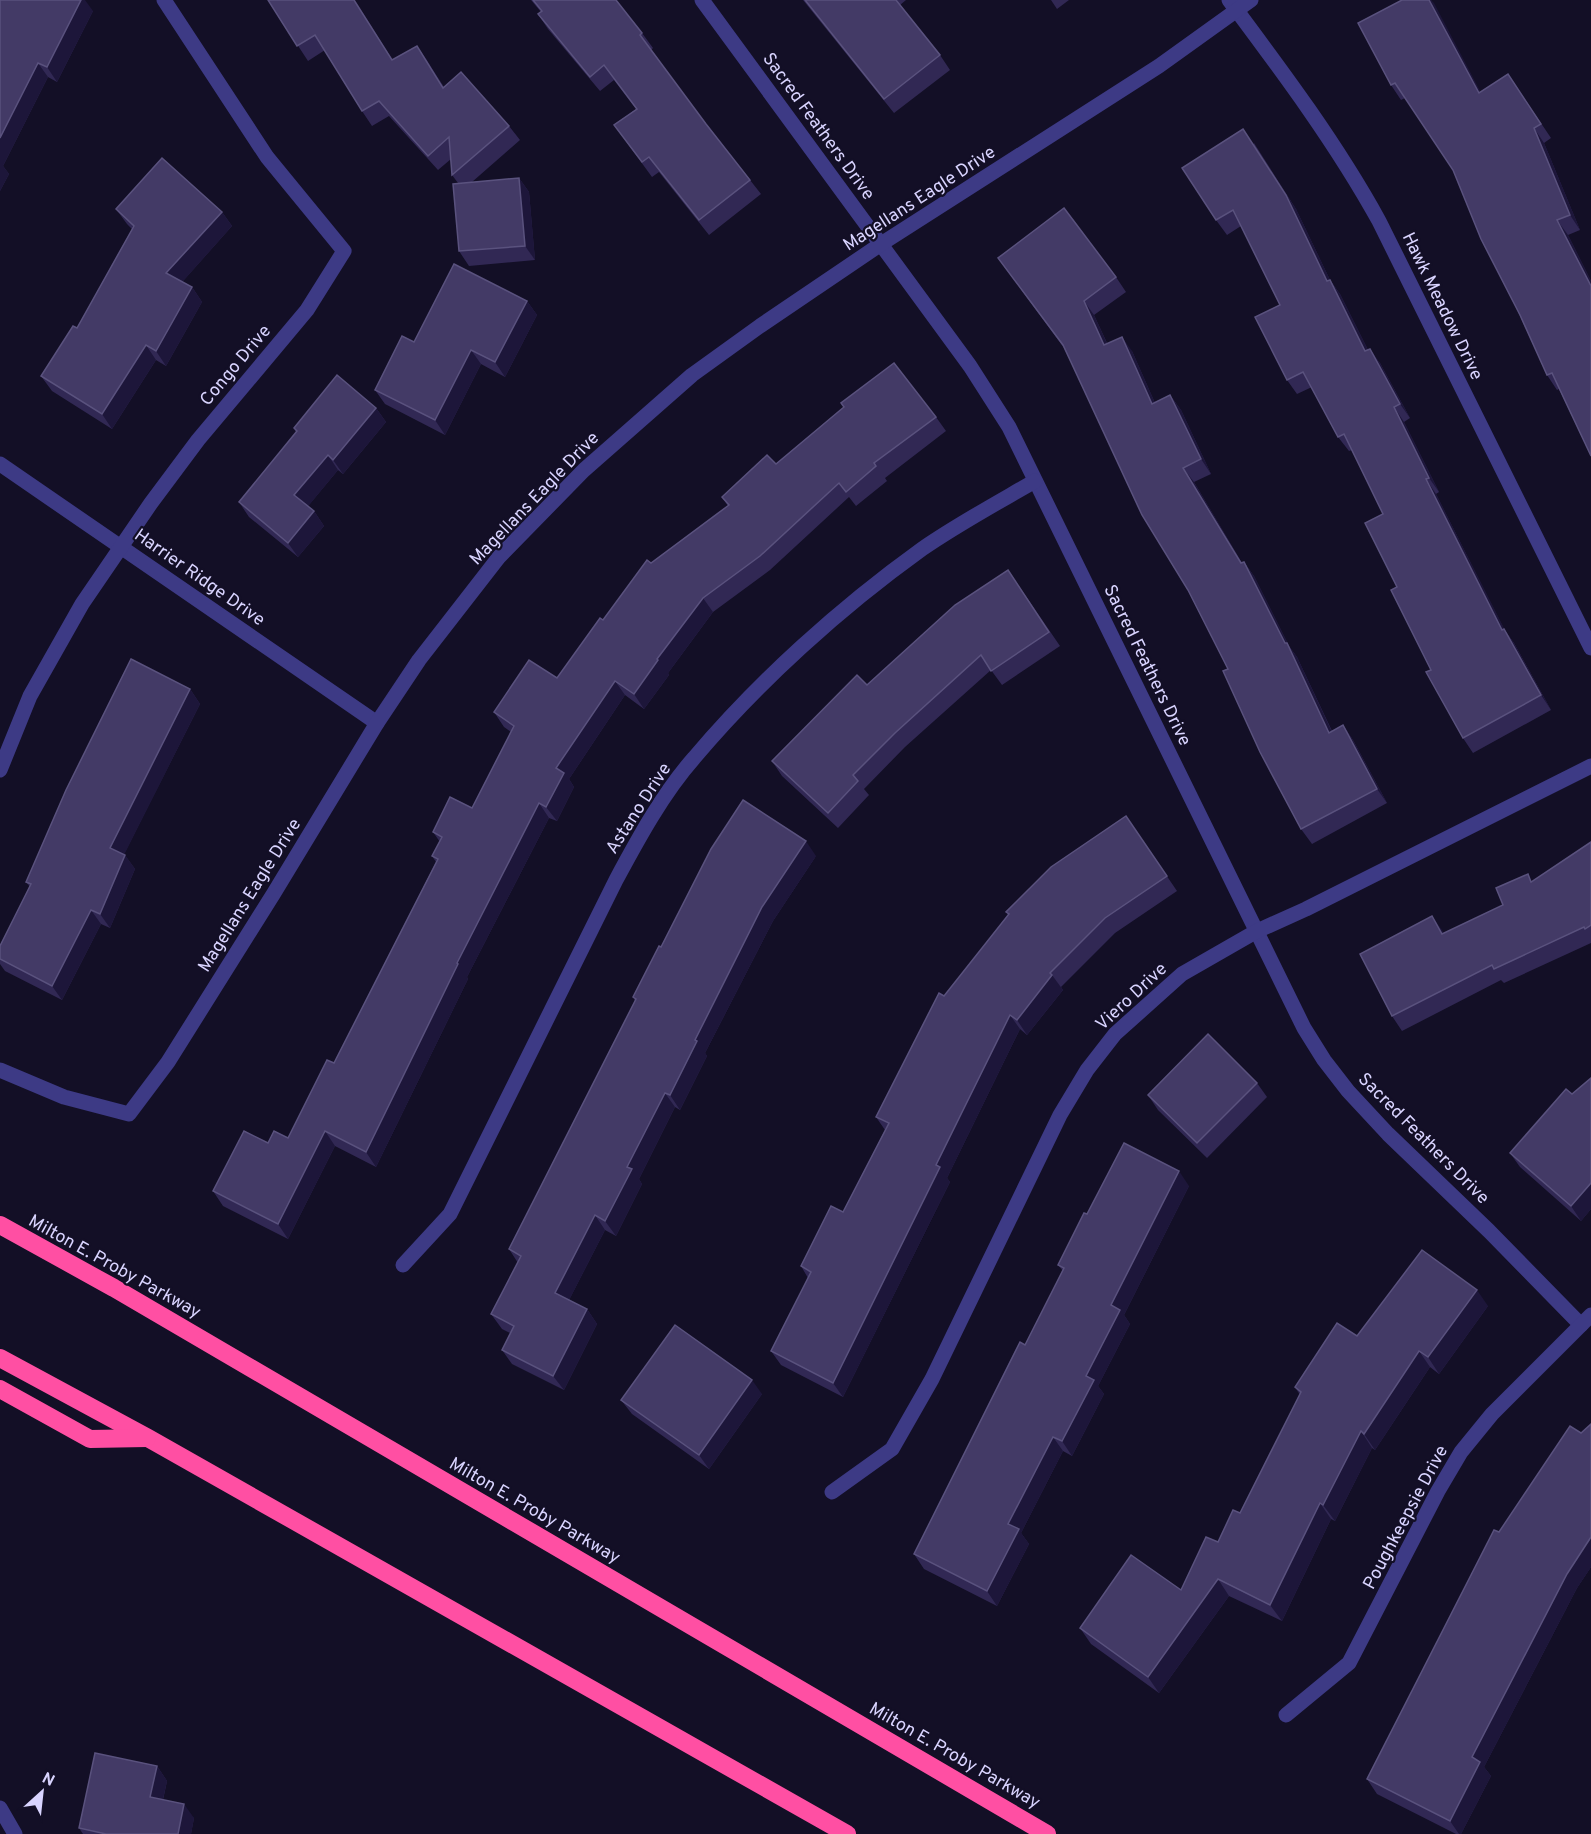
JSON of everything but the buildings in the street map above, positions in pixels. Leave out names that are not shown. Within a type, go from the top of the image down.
[{"type":"highway","name":"Milton E. Proby Parkway","points":[[0,1225],[125,1294],[1047,1834]]},
{"type":"highway","points":[[0,1358],[148,1438],[847,1834]]},
{"type":"highway","points":[[0,1389],[90,1439],[148,1438]]},
{"type":"street","name":"Congo Drive","points":[[0,770],[30,696],[82,604],[198,440],[307,310],[344,250],[267,156],[164,0]]},
{"type":"street","name":"Sacred Feathers Drive","points":[[702,0],[970,366],[1009,427],[1304,1028],[1324,1060],[1348,1091],[1388,1134],[1586,1320]]},
{"type":"street","name":"Magellans Eagle Drive","points":[[0,1070],[64,1097],[129,1114],[168,1062],[377,723],[419,660],[499,557],[584,470],[692,375],[760,326],[881,244],[1150,72],[1233,5],[1251,0]]},
{"type":"street","name":"Hawk Meadow Drive","points":[[1233,5],[1341,155],[1366,197],[1591,648]]},
{"type":"street","name":"Harrier Ridge Drive","points":[[0,464],[377,723]]},
{"type":"street","name":"Astano Drive","points":[[403,1264],[450,1214],[616,880],[638,839],[693,759],[775,672],[868,590],[961,524],[1035,481]]},
{"type":"street","name":"Viero Drive","points":[[832,1492],[892,1449],[932,1379],[1055,1125],[1087,1070],[1115,1034],[1182,974],[1257,931],[1306,909],[1591,766]]},
{"type":"street","name":"Poughkeepsie Drive","points":[[1286,1715],[1349,1663],[1438,1491],[1461,1452],[1492,1414],[1586,1320]]},
{"type":"street","points":[[0,1808],[15,1834]]}]
